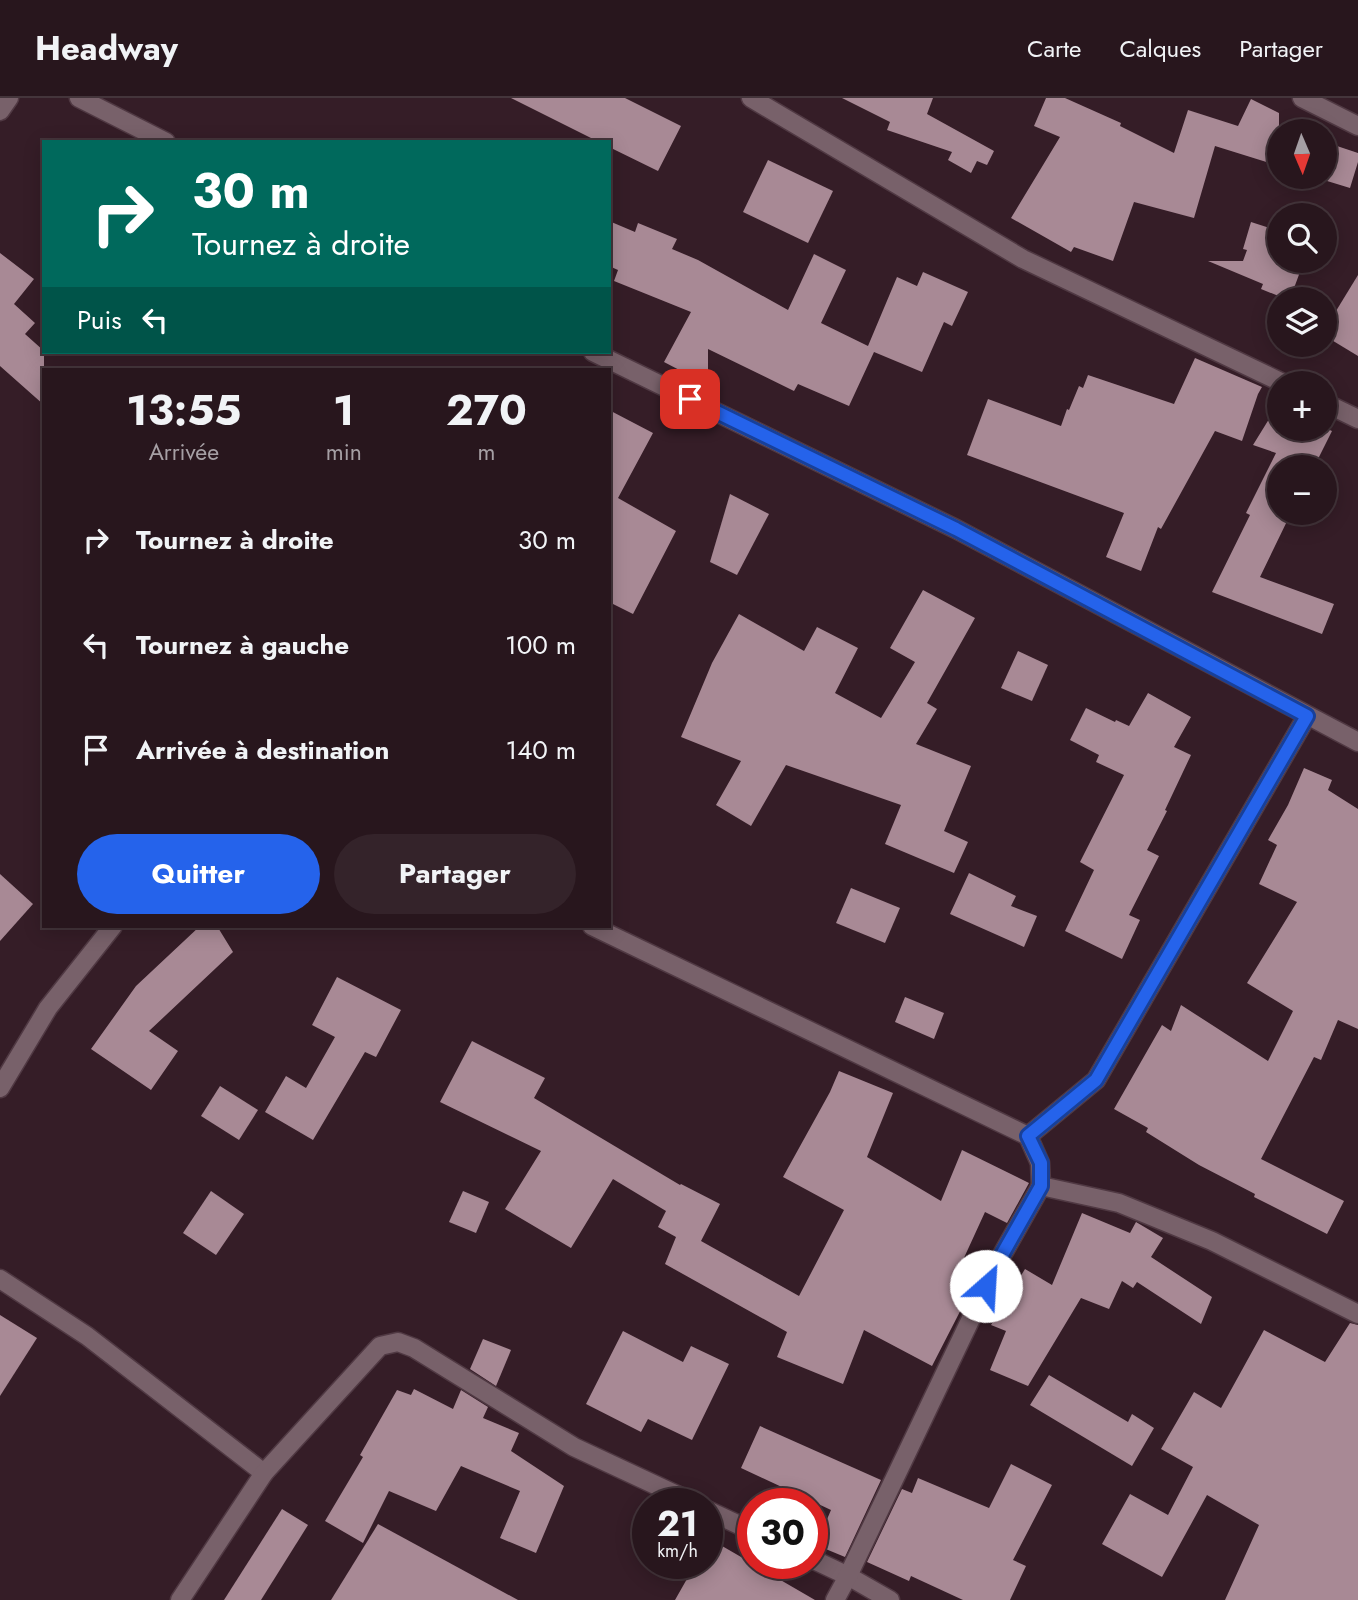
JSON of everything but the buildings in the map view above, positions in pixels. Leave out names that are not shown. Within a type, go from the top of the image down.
[{"type":"street","points":[[0,111],[9,98]]},
{"type":"street","points":[[79,98],[162,140]]},
{"type":"street","points":[[751,98],[1023,260],[1267,375]]},
{"type":"street","points":[[1302,98],[1358,126]]},
{"type":"street","points":[[597,354],[956,529],[1358,742]]},
{"type":"street","points":[[1337,409],[1358,419]]},
{"type":"street","points":[[1028,1136],[1096,1080],[1307,716]]},
{"type":"street","points":[[0,1088],[48,1008],[111,928]]},
{"type":"street","points":[[596,928],[1028,1136],[1041,1163],[1041,1186],[998,1262],[835,1600]]},
{"type":"street","points":[[1041,1186],[1119,1203],[1212,1241],[1358,1314]]},
{"type":"street","points":[[0,1279],[86,1336],[264,1473]]},
{"type":"street","points":[[180,1600],[264,1473],[380,1346],[398,1342],[414,1348],[574,1447],[662,1488]]},
{"type":"street","points":[[828,1567],[890,1600]]},
{"type":"route","points":[[690,399],[956,529],[1307,716],[1096,1080],[1028,1136],[1041,1163],[1041,1186],[986,1286]]}]
